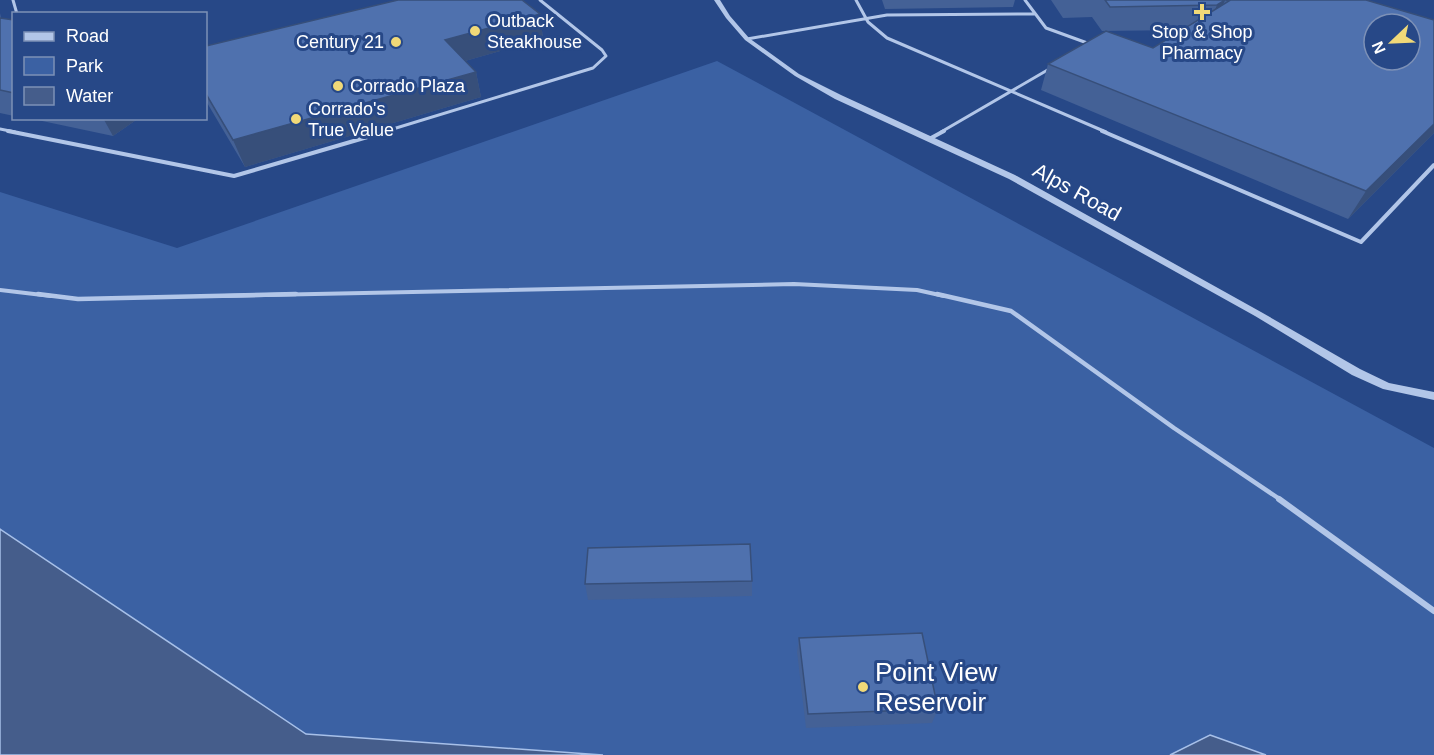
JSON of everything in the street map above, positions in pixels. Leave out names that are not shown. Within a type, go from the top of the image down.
[{"type":"street","name":"Alps Road","points":[[717,0],[747,39],[807,81],[1012,177],[1356,372],[1387,386],[1434,396]]},
{"type":"lane","points":[[0,129],[234,176],[249,173],[593,68],[602,61],[606,56],[602,50],[540,0]]},
{"type":"lane","points":[[856,0],[864,18],[875,31],[887,38],[1361,242],[1434,165]]},
{"type":"lane","points":[[1026,0],[1046,28],[1093,45],[1084,50]]},
{"type":"lane","points":[[747,39],[887,15],[1034,14]]},
{"type":"lane","points":[[931,138],[1059,64]]},
{"type":"lane","points":[[0,290],[78,299],[794,284],[917,290],[1011,311],[1434,610]]},
{"type":"green space","points":[[717,61],[1434,448],[1434,755],[1266,755],[1210,735],[1170,755],[603,755],[306,734],[0,529],[0,192],[177,248]]},
{"type":"water","points":[[0,529],[306,734],[603,755],[0,755]]},
{"type":"water","points":[[1210,735],[1266,755],[1170,755]]},
{"type":"building","name":"Corrado Plaza","points":[[398,0],[522,0],[540,14],[445,40],[476,72],[233,140],[207,96],[207,46]]},
{"type":"building","points":[[1105,0],[1225,0],[1217,5],[1110,7]]},
{"type":"building","points":[[1226,0],[1366,0],[1407,12],[1362,12],[1362,72],[1422,72],[1422,16],[1434,20],[1434,124],[1366,191],[1048,64],[1106,31],[1153,48],[1229,1]]},
{"type":"building","points":[[0,18],[12,20],[12,93],[0,90]]},
{"type":"building","points":[[750,544],[752,581],[585,584],[588,548]]},
{"type":"building","name":"Point View Reservoir","points":[[922,633],[938,709],[808,714],[799,638]]},
{"type":"place","name":"Stop & Shop Pharmacy","points":[[1202,12]]},
{"type":"place","name":"Outback Steakhouse","points":[[475,31]]},
{"type":"place","name":"Century 21","points":[[396,42]]},
{"type":"place","name":"Corrado Plaza","points":[[338,86]]},
{"type":"place","name":"Corrado's True Value","points":[[296,119]]},
{"type":"place","name":"Point View Reservoir","points":[[863,687]]}]
